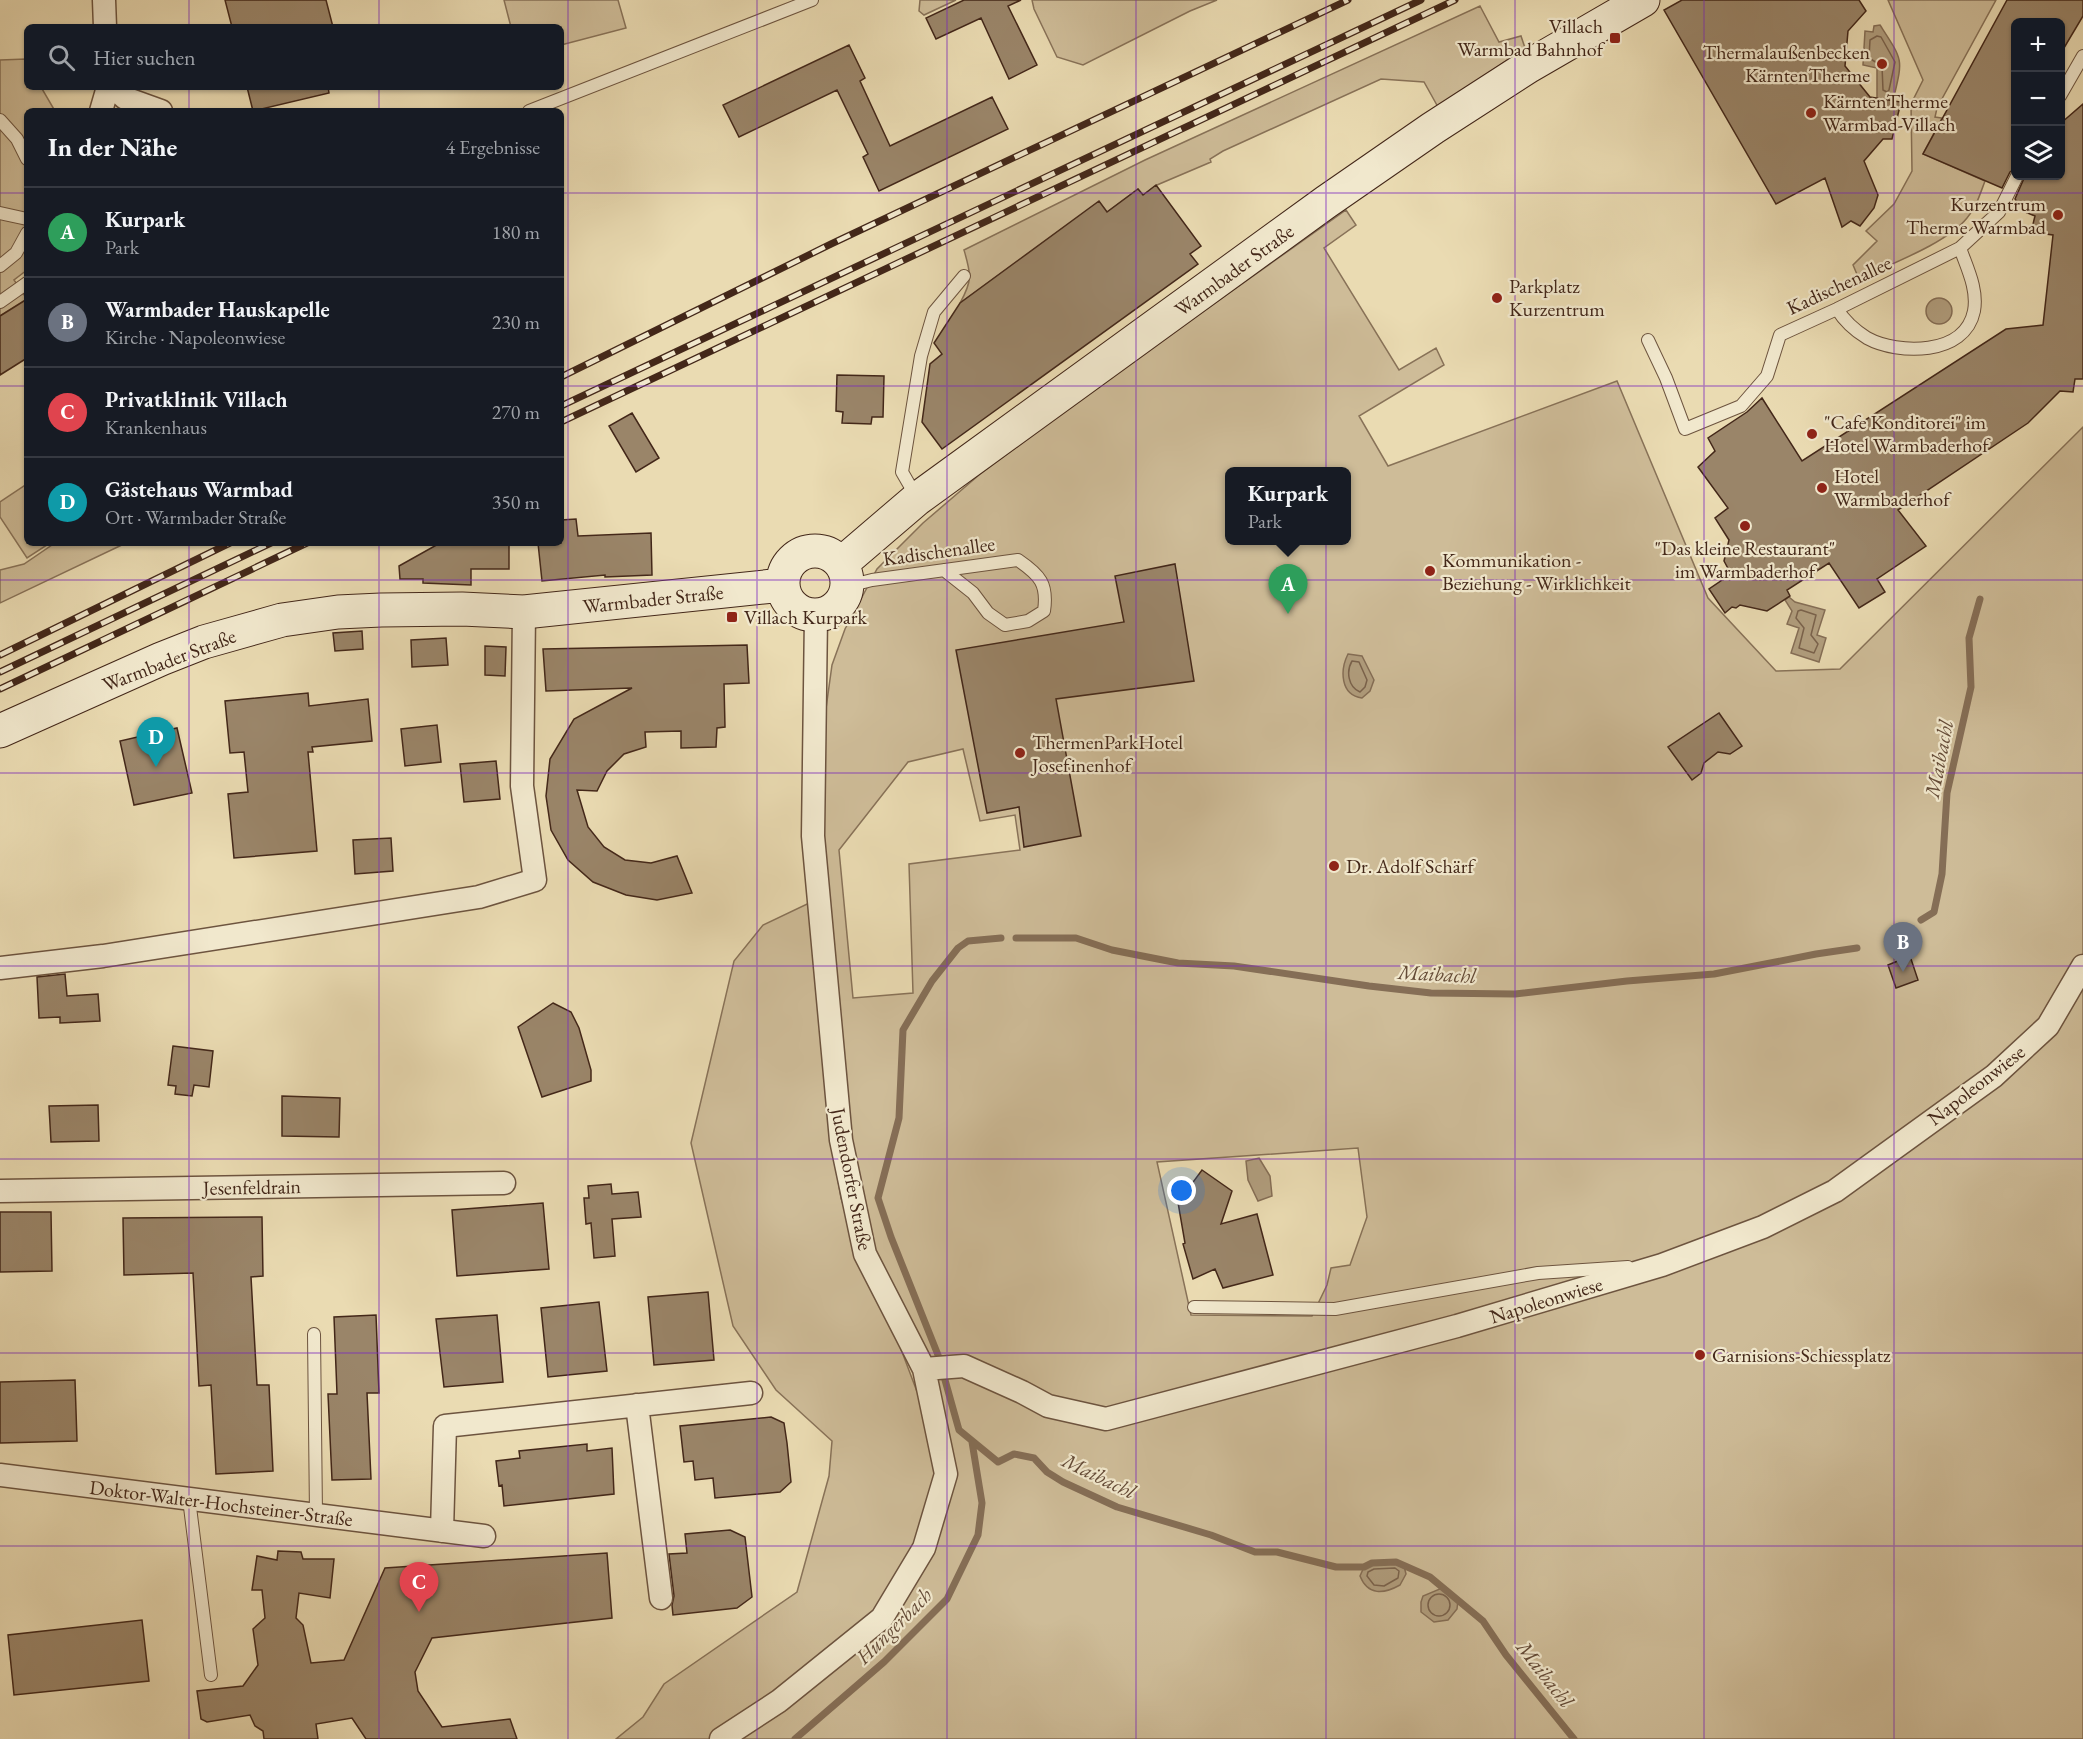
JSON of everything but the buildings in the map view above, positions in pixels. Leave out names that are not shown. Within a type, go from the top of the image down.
[{"type":"street","points":[[104,0],[105,24]]},
{"type":"street","name":"Warmbader Straße","points":[[816,616],[825,615],[841,604],[851,577],[917,499],[1326,202],[1433,128],[1529,66],[1643,0]]},
{"type":"street","points":[[102,108],[107,90]]},
{"type":"street","points":[[116,90],[125,98],[153,108]]},
{"type":"street","points":[[816,616],[806,615],[790,604],[784,595],[784,575],[795,558],[804,553],[824,552],[834,556],[851,577]]},
{"type":"street","name":"Warmbader Straße","points":[[0,731],[193,646],[282,620],[338,612],[381,610],[462,609],[524,612],[783,585]]},
{"type":"street","points":[[0,968],[103,956],[479,897],[535,880],[522,786],[524,612]]},
{"type":"street","name":"Judendorfer Straße","points":[[721,1739],[779,1701],[882,1618],[924,1548],[946,1474],[936,1368],[865,1254],[841,1140],[813,836],[816,616]]},
{"type":"street","name":"Napoleonwiese","points":[[936,1368],[964,1366],[1048,1406],[1106,1419],[1457,1326],[1662,1265],[1762,1227],[1835,1191],[1994,1076],[2048,1026],[2083,966]]},
{"type":"street","name":"Jesenfeldrain","points":[[0,1191],[504,1183]]},
{"type":"street","points":[[442,1531],[446,1426],[751,1393]]},
{"type":"street","points":[[637,1406],[661,1598]]},
{"type":"street","name":"Doktor-Walter-Hochsteiner-Straße","points":[[0,1475],[483,1536]]},
{"type":"lane","points":[[537,108],[812,0]]},
{"type":"lane","points":[[2065,89],[2083,56]]},
{"type":"lane","points":[[0,120],[17,139],[24,153]]},
{"type":"lane","name":"Kadischenallee","points":[[1648,340],[1666,378],[1685,429],[1741,406],[1767,376],[1780,335],[1960,248],[1999,212],[2015,180]]},
{"type":"lane","points":[[0,213],[24,218]]},
{"type":"lane","points":[[0,266],[16,253],[24,238]]},
{"type":"lane","points":[[1837,309],[1852,328],[1869,339],[1885,344],[1904,348],[1924,348],[1940,346],[1953,340],[1966,327],[1974,312],[1973,282],[1960,248]]},
{"type":"lane","points":[[917,499],[902,472],[921,356],[934,312],[964,276]]},
{"type":"lane","points":[[0,302],[24,285]]},
{"type":"lane","name":"Kadischenallee","points":[[851,577],[944,570],[1018,560],[1036,572],[1047,594],[1044,611],[1028,621],[1005,625],[988,613],[973,593],[944,570]]},
{"type":"lane","points":[[1194,1307],[1335,1309],[1538,1273],[1662,1265]]},
{"type":"lane","points":[[314,1334],[316,1515]]},
{"type":"lane","points":[[189,1499],[212,1675]]},
{"type":"shaded area","points":[[504,0],[618,0],[626,28],[564,44],[564,24],[510,24]]},
{"type":"shaded area","points":[[920,0],[956,0],[924,15],[919,11]]},
{"type":"shaded area","points":[[1032,0],[1217,0],[1190,11],[1083,65],[1057,57]]},
{"type":"shaded area","points":[[1888,0],[1996,0],[1937,108],[1935,117],[1942,118],[1923,154],[1985,181],[1973,210],[1958,227],[1917,253],[1859,279],[1853,265],[1877,241],[1866,231],[1894,204],[1912,171],[1911,104],[1923,80]]},
{"type":"shaded area","points":[[1480,6],[1499,42],[1521,36],[1525,48],[1438,107],[1424,82],[1381,79],[1223,151],[1210,159],[1211,162],[1157,185],[1143,195],[1138,189],[1107,212],[1099,202],[960,303],[970,277],[964,250],[1145,160]]},
{"type":"shaded area","points":[[24,59],[24,90],[43,90],[53,108],[24,108],[24,272],[14,280],[24,295],[24,301],[0,316],[0,60]]},
{"type":"shaded area","points":[[1346,210],[1356,225],[1324,248],[1399,370],[1436,348],[1444,365],[1359,416],[1388,466],[1617,381],[1708,598],[1776,671],[1840,669],[2083,427],[2083,1739],[616,1739],[643,1717],[664,1684],[797,1592],[829,1476],[832,1441],[776,1390],[733,1326],[691,1143],[734,961],[763,925],[824,896],[820,752],[832,665],[845,629],[877,569],[923,523],[979,475],[1105,381]],"holes":[[[963,749],[980,821],[1015,815],[1020,850],[909,864],[913,993],[853,998],[839,850],[908,762]],[[1358,1148],[1367,1217],[1350,1265],[1331,1268],[1327,1285],[1312,1316],[1191,1315],[1157,1162]],[[833,1150],[871,1248],[926,1355],[916,1389],[896,1336],[861,1259],[841,1198]]]},
{"type":"shaded area","points":[[24,486],[24,546],[45,546],[27,558],[0,517],[0,502]]},
{"type":"shaded area","points":[[51,546],[120,546],[0,603],[0,570],[24,564]]},
{"type":"water","name":"Thermalaußenbecken KärntenTherme","points":[[1880,25],[1894,46],[1899,61],[1899,76],[1893,101],[1877,98],[1877,68],[1863,65],[1865,31],[1873,32],[1874,26]]},
{"type":"water","points":[[1939,298],[1949,301],[1952,311],[1949,321],[1939,324],[1929,321],[1926,311],[1929,301]]},
{"type":"water","points":[[1789,597],[1795,602],[1825,610],[1817,635],[1826,638],[1819,662],[1791,653],[1799,628],[1787,624],[1792,611],[1785,600]]},
{"type":"water","points":[[1348,654],[1362,656],[1374,680],[1370,691],[1362,698],[1349,692],[1344,681],[1345,660]]},
{"type":"water","points":[[1259,1158],[1270,1176],[1272,1196],[1258,1201],[1248,1180],[1246,1161]]},
{"type":"water","points":[[1396,1562],[1404,1566],[1406,1574],[1400,1585],[1394,1588],[1382,1591],[1372,1590],[1367,1587],[1360,1576],[1364,1567],[1372,1563]]},
{"type":"water","points":[[1442,1588],[1458,1600],[1457,1609],[1448,1620],[1434,1622],[1421,1612],[1421,1602],[1423,1596]]},
{"type":"waterway","name":"Maibachl","points":[[1921,920],[1934,912],[1942,874],[1947,793],[1971,687],[1969,638],[1980,599]]},
{"type":"waterway","name":"Maibachl","points":[[1001,938],[968,941],[958,948],[932,981],[903,1030],[899,1118],[878,1198],[938,1355],[959,1430],[998,1462],[1014,1454],[1034,1458],[1047,1472],[1063,1482],[1117,1507],[1211,1535],[1255,1552],[1277,1552],[1336,1567],[1364,1567],[1372,1563],[1396,1562],[1430,1577],[1483,1621],[1506,1655],[1574,1739]]},
{"type":"waterway","name":"Maibachl","points":[[1016,938],[1076,938],[1112,950],[1178,963],[1234,966],[1431,993],[1515,994],[1714,974],[1857,948]]},
{"type":"waterway","name":"Hungerbach","points":[[795,1739],[884,1662],[947,1599],[978,1535],[982,1503],[972,1442]]},
{"type":"railway","points":[[564,376],[831,244],[1348,0]]},
{"type":"railway","points":[[564,405],[1421,0]]},
{"type":"railway","points":[[564,421],[1455,0]]},
{"type":"railway","points":[[0,655],[224,546]]},
{"type":"railway","points":[[0,672],[265,546]]},
{"type":"railway","points":[[0,689],[301,546]]},
{"type":"place","name":"Villach Warmbad Bahnhof","points":[[1615,38]]},
{"type":"place","name":"Thermalaußenbecken KärntenTherme","points":[[1882,64]]},
{"type":"place","name":"KärntenTherme Warmbad-Villach","points":[[1811,113]]},
{"type":"place","name":"Kurzentrum Therme Warmbad","points":[[2058,215]]},
{"type":"place","name":"Parkplatz Kurzentrum","points":[[1497,298]]},
{"type":"place","name":"\"Cafe Konditorei\" im Hotel Warmbaderhof","points":[[1812,434]]},
{"type":"place","name":"Hotel Warmbaderhof","points":[[1822,488]]},
{"type":"place","name":"\"Das kleine Restaurant\" im Warmbaderhof","points":[[1745,526]]},
{"type":"place","name":"Kommunikation - Beziehung - Wirklichkeit","points":[[1430,571]]},
{"type":"place","name":"Kurpark","points":[[1288,614]]},
{"type":"place","name":"Villach Kurpark","points":[[732,617]]},
{"type":"place","name":"ThermenParkHotel Josefinenhof","points":[[1020,753]]},
{"type":"place","name":"Gästehaus Warmbad","points":[[156,767]]},
{"type":"place","name":"Dr. Adolf Schärf","points":[[1334,866]]},
{"type":"place","name":"Warmbader Hauskapelle","points":[[1903,972]]},
{"type":"place","name":"Garnisions-Schiessplatz","points":[[1700,1355]]},
{"type":"place","name":"Privatklinik Villach","points":[[419,1612]]}]
